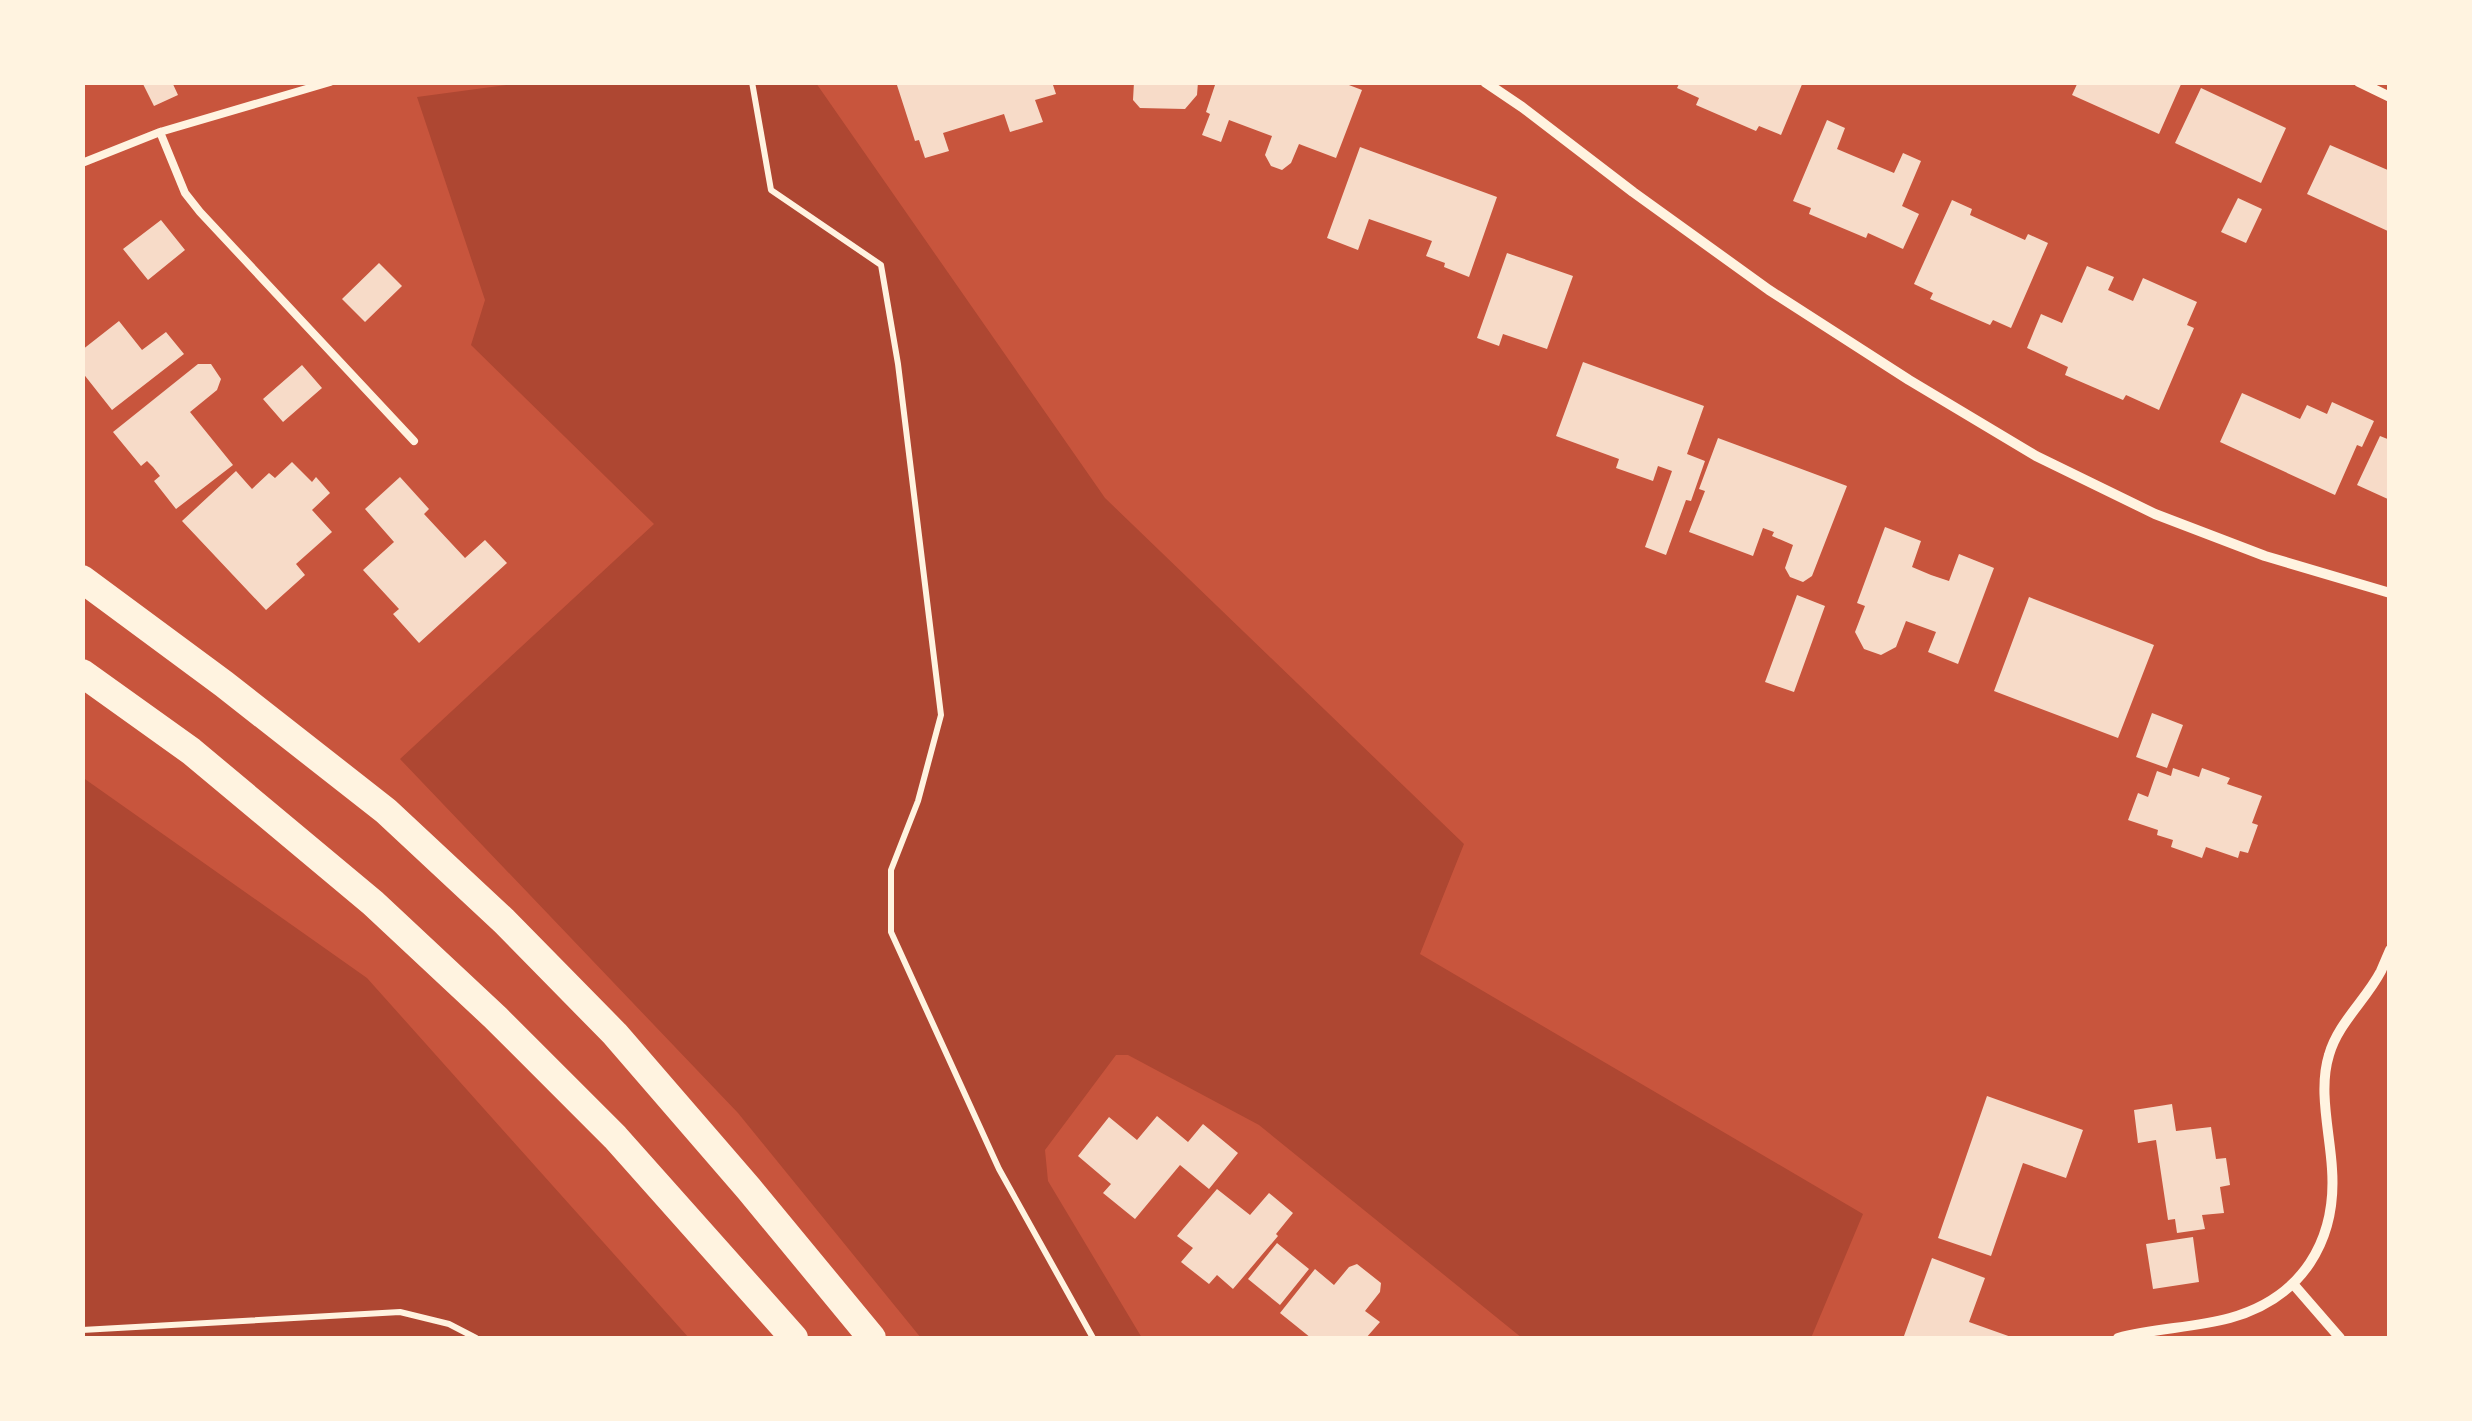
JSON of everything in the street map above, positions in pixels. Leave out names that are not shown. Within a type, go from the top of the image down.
[{"type":"highway","points":[[82,579],[386,811],[504,921],[615,1034],[872,1338]]},
{"type":"highway","points":[[82,673],[191,751],[373,903],[615,1137],[794,1338]]},
{"type":"street","points":[[1485,82],[1770,290],[2036,456],[2155,514],[2265,556],[2390,594]]},
{"type":"street","points":[[2358,82],[2390,97]]},
{"type":"street","points":[[2118,1338],[2232,1317],[2262,1306],[2294,1285],[2314,1259],[2333,1201],[2325,1084],[2328,1056],[2390,950]]},
{"type":"street","points":[[2294,1285],[2340,1338]]},
{"type":"lane","points":[[82,163],[160,132],[330,82]]},
{"type":"lane","points":[[160,132],[185,193],[200,212],[414,441]]},
{"type":"path","points":[[752,82],[771,190],[881,265],[898,364],[941,715],[918,801],[891,870],[892,932],[999,1169],[1093,1338]]},
{"type":"path","points":[[82,1330],[400,1312],[449,1324],[476,1338]]},
{"type":"shaded area","points":[[529,82],[816,83],[1105,498],[1464,844],[1420,954],[1863,1214],[1811,1338],[1522,1338],[1259,1125],[1128,1055],[1116,1055],[1045,1150],[1048,1181],[1142,1338],[921,1338],[738,1113],[400,759],[654,524],[471,345],[485,300],[417,97]]},
{"type":"shaded area","points":[[82,777],[367,978],[689,1338],[83,1338]]},
{"type":"building","points":[[142,82],[172,82],[178,95],[154,106]]},
{"type":"building","points":[[896,82],[1052,82],[1056,94],[1035,100],[1043,122],[1010,132],[1004,114],[943,133],[949,151],[925,158],[919,140],[915,141]]},
{"type":"building","points":[[1134,82],[1198,82],[1197,95],[1185,109],[1140,108],[1133,100]]},
{"type":"building","points":[[1216,82],[1341,82],[1362,90],[1336,158],[1299,144],[1291,163],[1282,170],[1271,166],[1265,155],[1272,136],[1229,120],[1221,142],[1202,135]]},
{"type":"building","points":[[1680,82],[1803,82],[1781,135],[1759,126],[1756,131],[1696,105],[1699,98],[1677,88]]},
{"type":"building","points":[[2078,82],[2182,82],[2159,134],[2072,95]]},
{"type":"building","points":[[2201,88],[2286,128],[2261,183],[2175,143]]},
{"type":"building","points":[[1827,120],[1845,128],[1837,149],[1894,173],[1903,153],[1921,161],[1902,206],[1919,214],[1903,249],[1809,214],[1811,208],[1793,201]]},
{"type":"building","points":[[2330,145],[2390,171],[2390,232],[2307,194]]},
{"type":"building","points":[[1360,147],[1497,197],[1469,277],[1426,256],[1432,241],[1369,219],[1358,250],[1327,238]]},
{"type":"building","points":[[2238,198],[2262,209],[2246,243],[2221,232]]},
{"type":"building","points":[[1952,200],[1972,209],[1970,215],[2025,240],[2028,234],[2048,243],[2011,328],[1993,320],[1990,325],[1930,299],[1933,293],[1914,284]]},
{"type":"building","points":[[161,220],[185,250],[148,280],[123,249]]},
{"type":"building","points":[[1507,253],[1573,276],[1547,349],[1503,334],[1499,346],[1477,338]]},
{"type":"building","points":[[379,263],[402,286],[365,322],[342,299]]},
{"type":"building","points":[[2087,266],[2114,277],[2108,290],[2133,301],[2143,278],[2197,302],[2187,325],[2194,328],[2159,410],[2126,395],[2123,400],[2065,375],[2068,367],[2027,348],[2041,314],[2062,323]]},
{"type":"building","points":[[119,321],[142,350],[166,332],[184,354],[112,410],[82,372],[82,350]]},
{"type":"building","points":[[1583,362],[1704,406],[1687,454],[1705,461],[1666,555],[1645,547],[1672,471],[1658,466],[1653,481],[1616,468],[1619,459],[1556,436]]},
{"type":"building","points":[[198,364],[211,364],[221,379],[217,390],[190,412],[233,465],[176,509],[154,481],[160,476],[153,467],[147,461],[141,466],[113,432]]},
{"type":"building","points":[[302,365],[322,388],[283,422],[263,399]]},
{"type":"building","points":[[2242,393],[2300,419],[2307,405],[2327,414],[2332,402],[2374,421],[2362,447],[2357,445],[2335,495],[2220,442]]},
{"type":"building","points":[[2380,436],[2390,440],[2390,500],[2357,485]]},
{"type":"building","points":[[1718,438],[1847,486],[1812,576],[1803,582],[1790,577],[1785,568],[1793,545],[1772,536],[1774,532],[1763,528],[1753,556],[1689,532],[1705,491],[1699,489]]},
{"type":"building","points":[[292,462],[312,482],[316,477],[330,493],[312,510],[332,532],[296,564],[305,575],[266,610],[182,521],[236,471],[252,489],[269,473],[275,478]]},
{"type":"building","points":[[400,477],[429,509],[424,514],[465,558],[485,540],[507,563],[419,643],[393,614],[399,609],[363,570],[394,542],[365,509]]},
{"type":"building","points":[[1885,527],[1921,541],[1912,567],[1931,575],[1949,581],[1959,554],[1994,568],[1958,664],[1928,652],[1936,632],[1906,621],[1896,647],[1881,655],[1864,649],[1855,632],[1865,606],[1857,603]]},
{"type":"building","points":[[1797,595],[1825,606],[1794,692],[1765,682]]},
{"type":"building","points":[[2029,597],[2154,645],[2118,738],[1994,691]]},
{"type":"building","points":[[2152,713],[2183,725],[2167,768],[2136,757]]},
{"type":"building","points":[[2173,768],[2199,777],[2202,768],[2230,778],[2227,784],[2262,796],[2252,823],[2258,825],[2248,853],[2240,851],[2238,858],[2206,847],[2202,858],[2171,847],[2173,840],[2157,835],[2158,830],[2128,820],[2138,793],[2148,797],[2157,771],[2171,776]]},
{"type":"building","points":[[1987,1096],[2083,1130],[2066,1178],[2023,1163],[1991,1256],[1938,1238]]},
{"type":"building","points":[[2172,1104],[2176,1131],[2211,1127],[2216,1159],[2226,1158],[2230,1185],[2220,1187],[2224,1213],[2202,1215],[2205,1229],[2177,1233],[2175,1219],[2168,1220],[2156,1140],[2138,1143],[2134,1110]]},
{"type":"building","points":[[1157,1116],[1188,1142],[1203,1124],[1238,1153],[1209,1189],[1180,1165],[1135,1219],[1103,1193],[1111,1184],[1078,1156],[1109,1117],[1137,1140]]},
{"type":"building","points":[[1217,1189],[1250,1215],[1269,1193],[1293,1213],[1233,1289],[1217,1275],[1209,1284],[1181,1262],[1193,1248],[1177,1236]]},
{"type":"building","points":[[2193,1237],[2199,1282],[2153,1289],[2146,1244]]},
{"type":"building","points":[[1277,1243],[1309,1269],[1280,1305],[1248,1279]]},
{"type":"building","points":[[1932,1258],[1985,1278],[1969,1322],[2014,1338],[1904,1336]]},
{"type":"building","points":[[1357,1264],[1381,1283],[1380,1292],[1365,1311],[1380,1322],[1366,1338],[1311,1338],[1280,1313],[1315,1269],[1334,1285],[1349,1267]]}]
